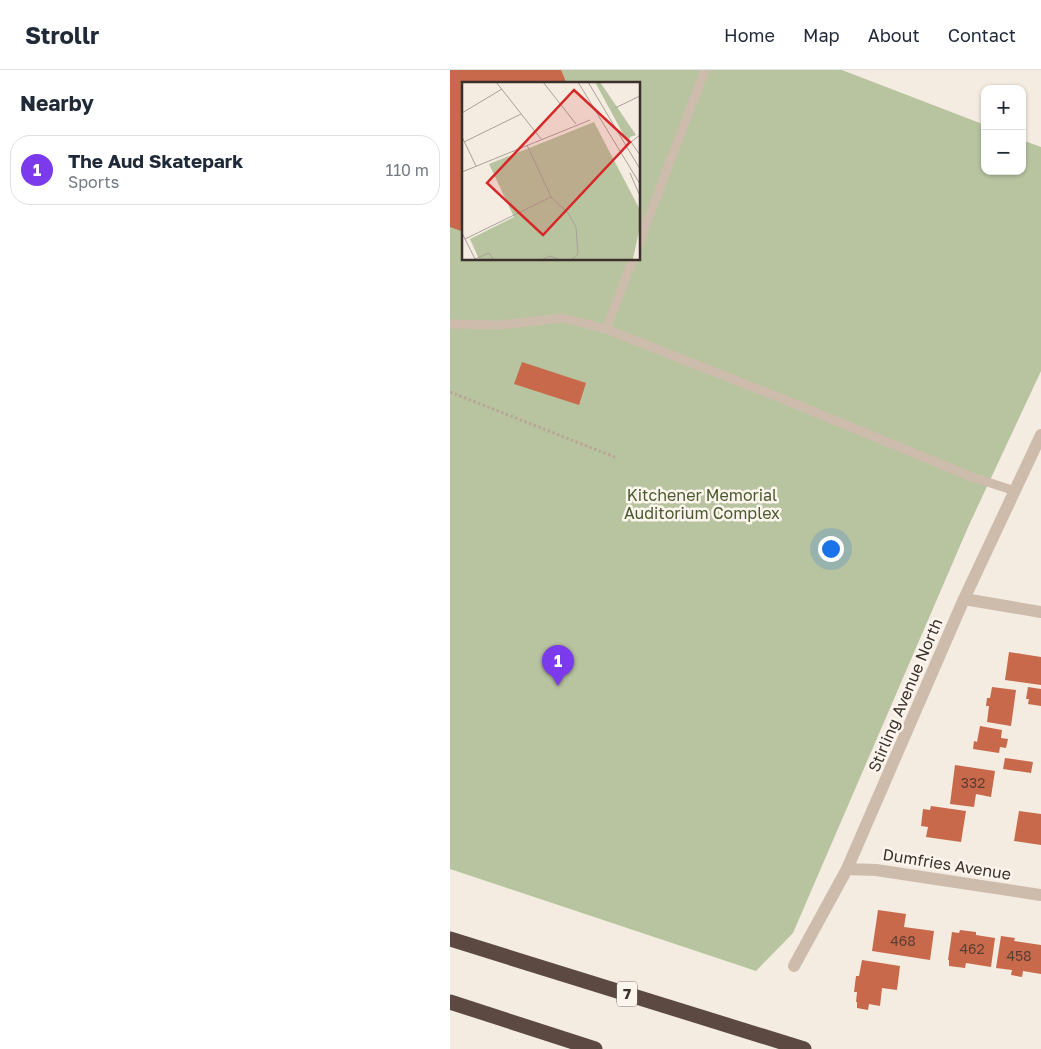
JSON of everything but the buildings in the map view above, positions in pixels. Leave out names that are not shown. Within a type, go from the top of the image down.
[{"type":"highway","name":"7","points":[[450,939],[804,1049]]},
{"type":"highway","points":[[450,1002],[595,1049]]},
{"type":"street","name":"Stirling Avenue North","points":[[794,966],[847,869],[964,599],[1041,435]]},
{"type":"street","points":[[964,599],[1041,612]]},
{"type":"street","name":"Dumfries Avenue","points":[[847,869],[876,870],[1041,895]]},
{"type":"lane","points":[[640,240],[705,70]]},
{"type":"lane","points":[[606,329],[633,260]]},
{"type":"lane","points":[[450,324],[500,326],[563,318],[606,329],[972,477],[1015,491]]},
{"type":"path","points":[[450,392],[617,458]]},
{"type":"green space","name":"Kitchener Memorial Auditorium Complex","points":[[450,70],[842,70],[981,123],[981,175],[1026,175],[1026,141],[1041,147],[1041,371],[969,525],[793,933],[756,971],[450,869]]},
{"type":"place","name":"The Aud Skatepark","points":[[558,686]]}]
